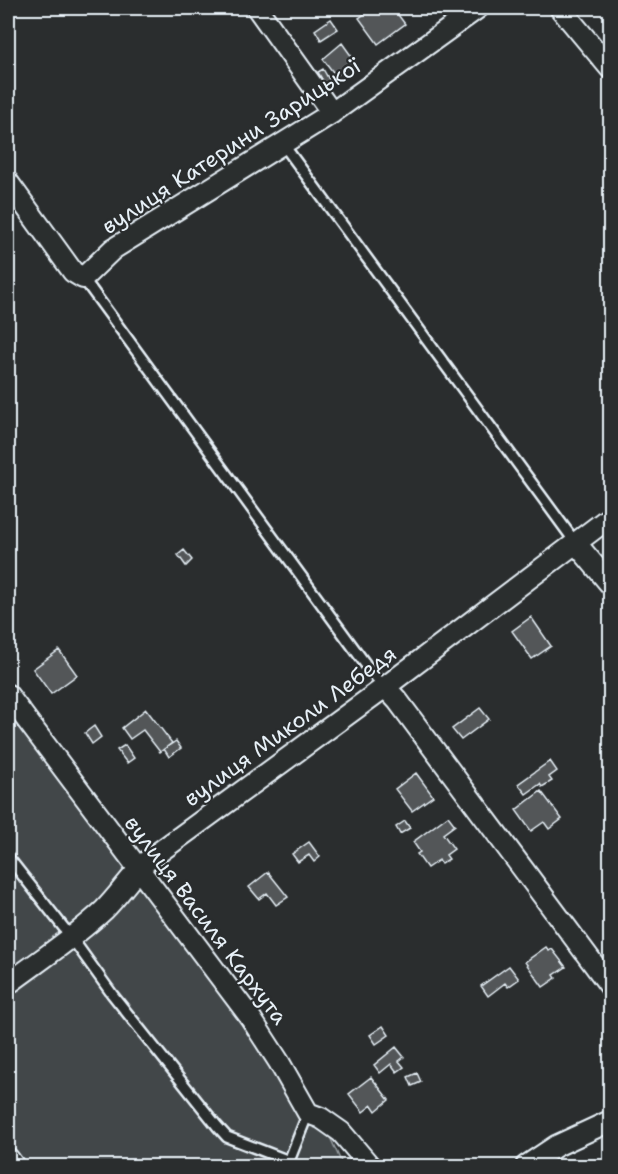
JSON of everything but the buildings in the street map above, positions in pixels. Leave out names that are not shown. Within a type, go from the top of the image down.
[{"type":"street","points":[[256,8],[332,113]]},
{"type":"street","name":"вулиця Катерини Зарицької","points":[[83,278],[113,249],[332,113],[478,8]]},
{"type":"street","points":[[560,8],[610,68]]},
{"type":"street","points":[[8,182],[73,272],[83,278]]},
{"type":"street","name":"вулиця Миколи Лебедя","points":[[8,984],[71,937],[110,903],[138,869],[610,517]]},
{"type":"street","points":[[575,542],[610,584]]},
{"type":"street","points":[[385,687],[610,986]]},
{"type":"street","name":"вулиця Василя Кархута","points":[[8,695],[250,1017],[308,1113]]},
{"type":"street","points":[[308,1113],[321,1118],[341,1132],[370,1167]]},
{"type":"street","points":[[526,1167],[556,1146],[610,1121]]},
{"type":"street","points":[[8,1158],[14,1167]]},
{"type":"lane","points":[[283,144],[575,542]]},
{"type":"lane","points":[[83,278],[372,673],[385,687]]},
{"type":"lane","points":[[8,857],[71,937],[112,994],[227,1137],[290,1164],[308,1113]]},
{"type":"shaded area","points":[[8,689],[316,1106],[343,1166],[8,1166]]}]
